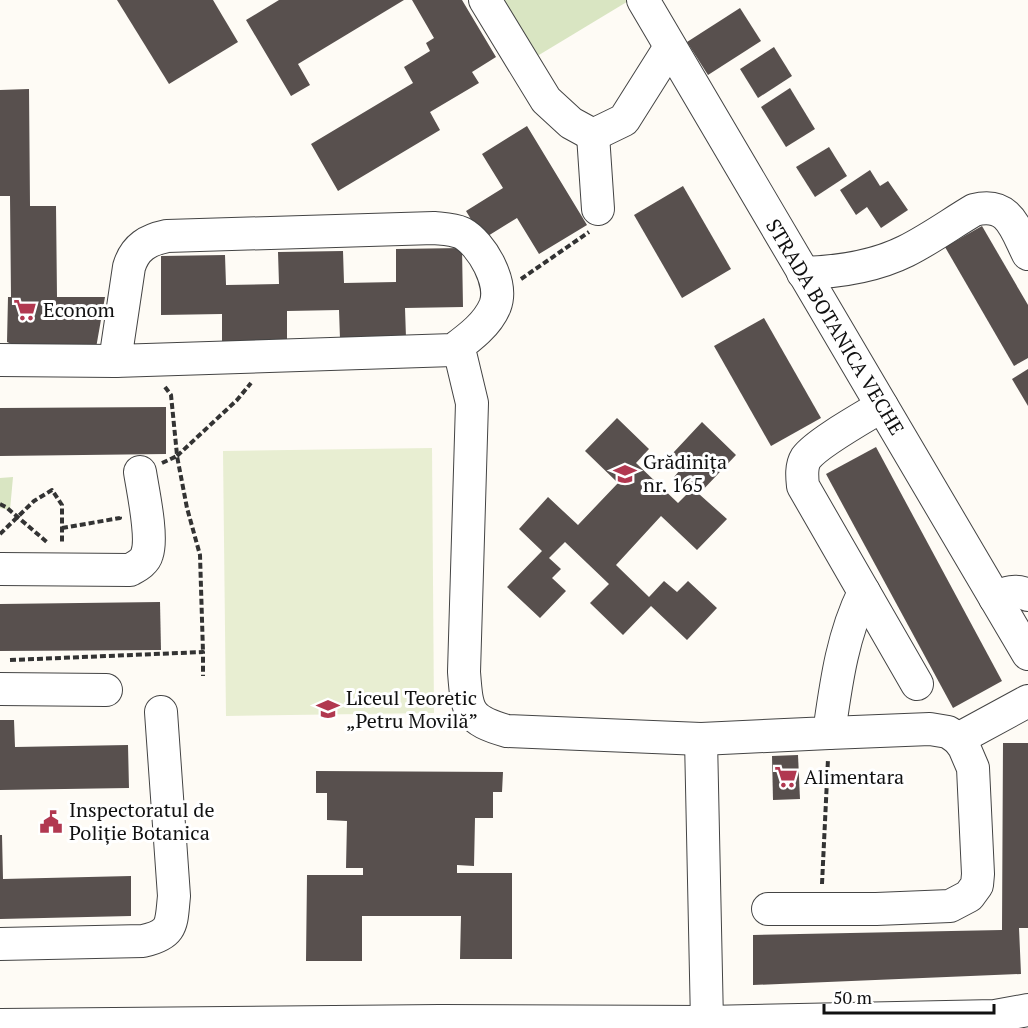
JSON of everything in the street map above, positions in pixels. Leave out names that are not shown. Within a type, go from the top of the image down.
[{"type":"street","points":[[485,0],[546,100],[571,123],[593,135]]},
{"type":"street","name":"STRADA BOTANICA VECHE","points":[[643,0],[1028,654]]},
{"type":"street","points":[[593,135],[624,120],[670,47]]},
{"type":"street","points":[[593,135],[598,209]]},
{"type":"street","points":[[803,273],[837,272],[890,258],[974,210],[985,207],[997,209],[1008,216],[1028,254]]},
{"type":"street","points":[[0,360],[116,361],[453,350],[486,321],[498,294],[495,276],[473,241],[451,229],[167,236],[152,239],[133,254],[129,267],[116,361]]},
{"type":"street","points":[[453,350],[461,357],[472,403],[464,672],[468,705],[474,718],[487,726],[507,731],[701,739],[930,729],[948,732],[964,747],[973,768],[978,874],[977,885],[969,896],[950,906],[768,909]]},
{"type":"street","points":[[882,406],[820,445],[807,457],[803,465],[803,486],[917,684]]},
{"type":"street","points":[[0,569],[67,564],[130,570],[142,563],[147,554],[148,539],[140,472]]},
{"type":"street","points":[[995,598],[1014,591],[1028,595]]},
{"type":"street","points":[[829,733],[837,674],[848,631],[864,592]]},
{"type":"street","points":[[0,689],[106,690]]},
{"type":"street","points":[[958,739],[1028,701]]},
{"type":"street","points":[[0,944],[143,941],[160,937],[170,925],[174,896],[161,712]]},
{"type":"street","points":[[701,739],[707,1022]]},
{"type":"street","points":[[0,1025],[996,1022],[1028,1010]]},
{"type":"path","points":[[498,294],[587,235],[597,220],[598,209]]},
{"type":"path","points":[[160,359],[161,381],[171,395],[177,456],[237,400],[263,370],[265,356]]},
{"type":"path","points":[[0,534],[34,501],[52,490],[62,505],[67,564]]},
{"type":"path","points":[[0,504],[43,537],[67,564]]},
{"type":"path","points":[[0,661],[203,652],[203,676]]},
{"type":"path","points":[[821,908],[829,733]]},
{"type":"green space","points":[[497,0],[630,0],[534,58]]},
{"type":"green space","points":[[432,448],[434,713],[226,716],[223,451]]},
{"type":"green space","points":[[13,477],[10,510],[0,508],[0,478]]},
{"type":"building","points":[[117,0],[213,0],[238,42],[169,84]]},
{"type":"building","points":[[279,0],[404,0],[298,64],[310,85],[291,96],[246,20]]},
{"type":"building","points":[[412,0],[462,0],[496,57],[472,72],[479,83],[430,112],[440,130],[338,191],[311,144],[413,83],[404,67],[430,51],[426,43],[434,38]]},
{"type":"building","points":[[740,8],[761,41],[708,75],[687,42]]},
{"type":"building","points":[[774,47],[792,76],[758,98],[740,69]]},
{"type":"building","points":[[790,88],[815,129],[786,147],[761,107]]},
{"type":"building","points":[[29,89],[30,206],[56,206],[57,297],[105,297],[96,348],[18,347],[7,342],[8,297],[11,297],[10,196],[0,196],[0,90]]},
{"type":"building","points":[[527,126],[587,225],[539,254],[517,218],[483,239],[466,211],[503,188],[482,154]]},
{"type":"building","points":[[829,147],[847,176],[815,197],[796,167]]},
{"type":"building","points":[[870,170],[880,186],[888,181],[908,210],[881,228],[867,207],[856,215],[840,190]]},
{"type":"building","points":[[683,186],[731,269],[682,298],[634,215]]},
{"type":"building","points":[[982,226],[1028,305],[1028,358],[1014,366],[945,247]]},
{"type":"building","points":[[462,248],[463,307],[405,308],[406,338],[340,339],[339,310],[287,311],[287,342],[222,343],[222,314],[161,315],[161,256],[225,255],[226,285],[279,284],[278,252],[343,251],[344,283],[396,282],[396,249]]},
{"type":"building","points":[[764,318],[821,418],[771,446],[714,346]]},
{"type":"building","points":[[1028,369],[1028,406],[1012,379]]},
{"type":"building","points":[[166,407],[166,454],[0,456],[0,408]]},
{"type":"building","points":[[617,418],[649,449],[636,463],[678,503],[689,492],[674,477],[685,464],[673,453],[702,422],[736,455],[699,494],[727,519],[697,550],[661,516],[616,565],[649,597],[664,581],[677,592],[688,581],[717,608],[687,640],[651,606],[623,635],[590,603],[609,584],[565,542],[549,558],[561,569],[552,578],[566,591],[540,618],[507,587],[542,551],[519,529],[548,497],[578,525],[618,483],[585,451]]},
{"type":"building","points":[[876,447],[1002,681],[953,708],[826,474]]},
{"type":"building","points":[[160,602],[161,650],[0,651],[0,604]]},
{"type":"building","points":[[0,720],[14,720],[15,747],[128,745],[129,788],[0,790]]},
{"type":"building","points":[[1003,743],[1028,743],[1028,928],[1019,928],[1021,974],[753,985],[753,935],[1002,930]]},
{"type":"building","name":"Alimentara","points":[[798,755],[800,799],[773,800],[772,756]]},
{"type":"building","points":[[316,771],[503,772],[502,792],[493,792],[493,818],[475,818],[474,866],[457,865],[457,873],[512,873],[512,959],[460,959],[461,916],[362,916],[362,961],[306,961],[307,875],[363,875],[363,868],[346,868],[347,821],[327,820],[327,793],[316,793]]},
{"type":"building","points":[[0,835],[2,835],[3,879],[131,876],[131,916],[0,919]]},
{"type":"place","name":"Econom","points":[[25,310]]},
{"type":"place","name":"Grădinița nr. 165","points":[[625,474]]},
{"type":"place","name":"Liceul Teoretic „Petru Movilă”","points":[[328,709]]},
{"type":"place","name":"Alimentara","points":[[786,777]]},
{"type":"place","name":"Inspectoratul de Poliție Botanica","points":[[51,822]]}]
